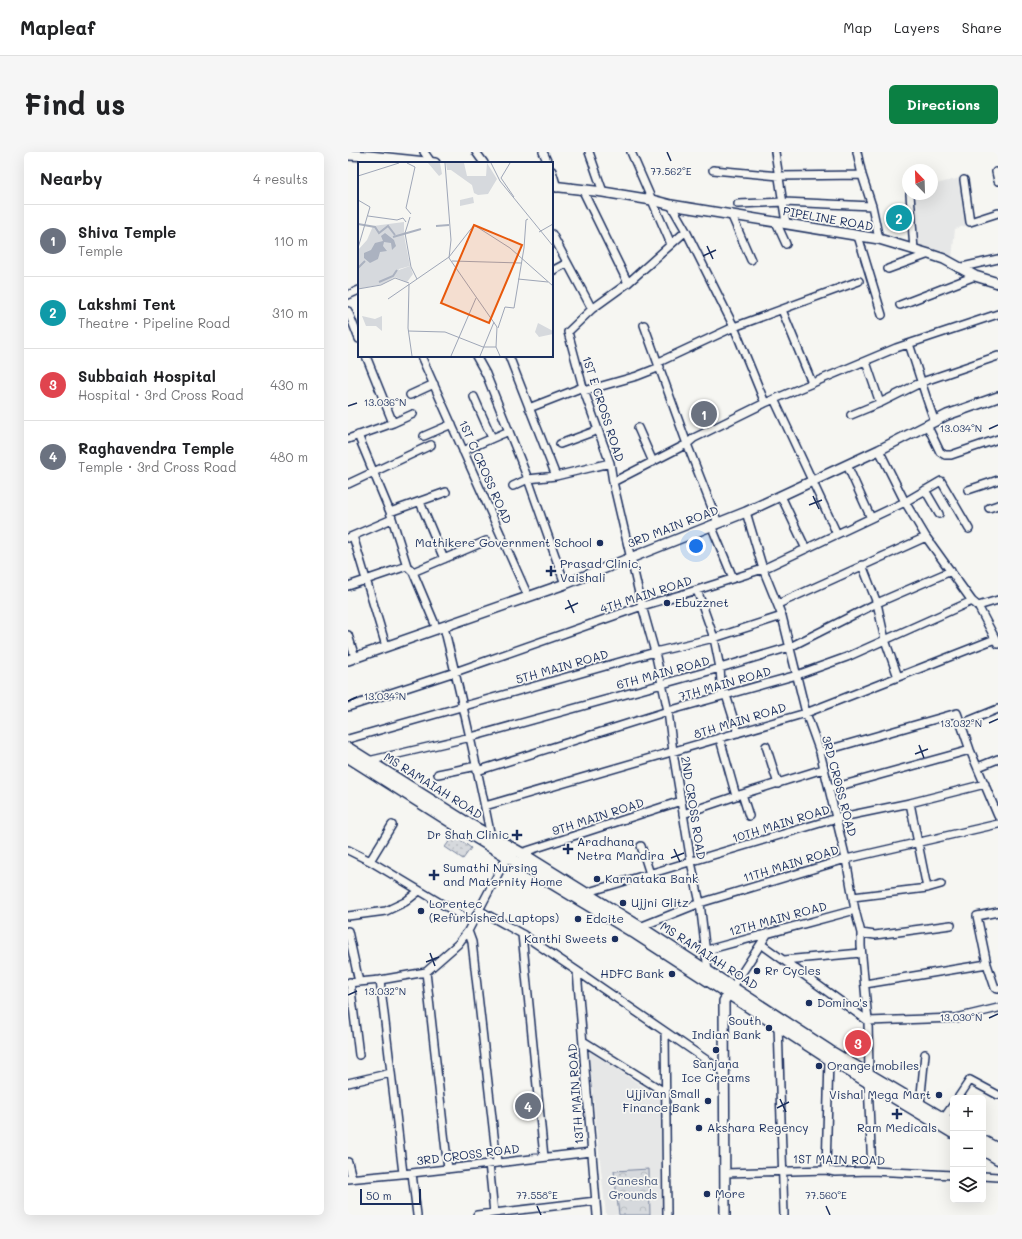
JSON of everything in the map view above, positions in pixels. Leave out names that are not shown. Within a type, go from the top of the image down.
[{"type":"main road","name":"MS RAMAIAH ROAD","points":[[348,748],[491,837],[636,934],[730,991],[780,1017],[868,1078],[950,1131]]},
{"type":"main road","name":"MS RAMAIAH ROAD","points":[[348,757],[585,893],[640,927],[708,971],[730,991],[829,1059],[920,1104],[950,1122]]},
{"type":"main road","points":[[986,1143],[998,1150]]},
{"type":"main road","points":[[986,1152],[998,1159]]},
{"type":"street","points":[[424,152],[433,162]]},
{"type":"street","points":[[476,152],[483,162]]},
{"type":"street","points":[[543,152],[548,162]]},
{"type":"street","points":[[589,152],[603,192]]},
{"type":"street","points":[[630,152],[671,244]]},
{"type":"street","points":[[775,152],[784,202],[786,223]]},
{"type":"street","points":[[857,152],[862,176],[872,206],[879,239]]},
{"type":"street","points":[[348,155],[371,159],[433,162]]},
{"type":"street","points":[[713,170],[779,176],[862,176]]},
{"type":"street","points":[[996,172],[998,181]]},
{"type":"street","points":[[553,176],[555,187],[582,189],[652,200]]},
{"type":"street","points":[[964,180],[970,222],[998,213]]},
{"type":"street","points":[[582,189],[628,283]]},
{"type":"street","name":"PIPELINE ROAD","points":[[652,200],[671,205],[879,239],[944,259],[975,276],[998,283]]},
{"type":"street","points":[[910,200],[914,250]]},
{"type":"street","points":[[738,204],[784,202],[872,206]]},
{"type":"street","points":[[671,205],[686,231],[734,327],[765,403]]},
{"type":"street","points":[[731,214],[751,260]]},
{"type":"street","points":[[776,222],[786,244]]},
{"type":"street","name":"1ST E CROSS ROAD","points":[[631,556],[613,482],[610,463],[583,389],[568,332],[592,309],[628,283],[686,231]]},
{"type":"street","points":[[553,236],[592,309]]},
{"type":"street","points":[[858,236],[882,315]]},
{"type":"street","points":[[888,269],[929,254]]},
{"type":"street","points":[[958,268],[998,259]]},
{"type":"street","points":[[553,270],[568,263]]},
{"type":"street","points":[[900,305],[975,276]]},
{"type":"street","points":[[530,408],[583,389],[637,376],[734,327],[859,281]]},
{"type":"street","points":[[348,295],[358,290]]},
{"type":"street","points":[[782,310],[812,383]]},
{"type":"street","points":[[348,311],[358,336]]},
{"type":"street","points":[[613,482],[687,444],[694,438],[774,399],[866,362],[896,348],[998,314]]},
{"type":"street","points":[[644,325],[660,364],[733,578]]},
{"type":"street","points":[[909,344],[922,382],[931,423],[940,452],[945,455],[951,455],[998,439]]},
{"type":"street","points":[[851,416],[922,382],[998,356]]},
{"type":"street","points":[[366,357],[393,423]]},
{"type":"street","name":"1ST C CROSS ROAD","points":[[421,357],[528,596]]},
{"type":"street","points":[[477,357],[486,374],[528,479],[565,584]]},
{"type":"street","points":[[509,357],[556,476]]},
{"type":"street","points":[[866,362],[880,403]]},
{"type":"street","points":[[410,395],[434,384]]},
{"type":"street","points":[[474,397],[492,438]]},
{"type":"street","name":"3RD MAIN ROAD","points":[[352,658],[565,584],[631,556],[746,512],[879,450],[947,415],[998,397]]},
{"type":"street","points":[[774,399],[838,534]]},
{"type":"street","points":[[348,438],[393,423],[413,414]]},
{"type":"street","points":[[424,436],[452,424]]},
{"type":"street","points":[[638,428],[653,462]]},
{"type":"street","points":[[560,444],[598,430]]},
{"type":"street","points":[[463,451],[509,431]]},
{"type":"street","points":[[358,435],[391,515],[407,566],[413,572],[440,628],[455,672],[462,706],[471,737],[491,837]]},
{"type":"street","points":[[348,484],[432,445]]},
{"type":"street","points":[[879,450],[905,502],[926,537],[972,601],[978,606],[996,641]]},
{"type":"street","points":[[513,486],[528,479],[556,476],[610,463]]},
{"type":"street","points":[[847,465],[872,518]]},
{"type":"street","points":[[968,490],[998,480]]},
{"type":"street","name":"4TH MAIN ROAD","points":[[348,707],[455,672],[642,606],[763,569],[905,502],[941,481],[969,529]]},
{"type":"street","points":[[926,490],[940,514]]},
{"type":"street","points":[[386,646],[367,580],[350,537],[391,515],[446,492]]},
{"type":"street","points":[[781,496],[806,549]]},
{"type":"street","points":[[420,502],[444,559]]},
{"type":"street","points":[[989,508],[998,505]]},
{"type":"street","name":"3RD CROSS ROAD","points":[[746,512],[763,569],[782,616],[806,713],[820,752],[823,769],[837,818],[861,933],[861,953],[868,1021],[868,1078],[872,1171]]},
{"type":"street","points":[[778,604],[926,537]]},
{"type":"street","points":[[413,572],[486,541]]},
{"type":"street","name":"2ND CROSS ROAD","points":[[631,556],[668,711],[683,814],[700,903],[708,971]]},
{"type":"street","points":[[862,565],[877,603],[885,640],[898,677]]},
{"type":"street","points":[[348,586],[407,566]]},
{"type":"street","name":"6TH MAIN ROAD","points":[[368,760],[471,737],[720,668],[790,647],[877,603],[951,571]]},
{"type":"street","points":[[697,590],[714,638],[724,695],[738,733]]},
{"type":"street","points":[[978,606],[998,600]]},
{"type":"street","name":"7TH MAIN ROAD","points":[[438,774],[477,768],[668,711],[797,675],[847,657],[972,601]]},
{"type":"street","name":"5TH MAIN ROAD","points":[[348,739],[655,652],[714,638],[782,616]]},
{"type":"street","points":[[348,635],[352,658]]},
{"type":"street","name":"8TH MAIN ROAD","points":[[485,806],[806,713],[996,641]]},
{"type":"street","points":[[961,724],[998,709]]},
{"type":"street","points":[[820,752],[957,713],[984,784],[995,799],[998,816]]},
{"type":"street","points":[[720,739],[739,795],[749,816]]},
{"type":"street","points":[[766,746],[778,784]]},
{"type":"street","points":[[829,789],[970,750]]},
{"type":"street","points":[[978,767],[998,759]]},
{"type":"street","points":[[683,814],[823,769]]},
{"type":"street","name":"10TH MAIN ROAD","points":[[585,893],[837,818],[910,803],[984,784]]},
{"type":"street","name":"9TH MAIN ROAD","points":[[513,852],[681,801]]},
{"type":"street","points":[[910,803],[927,888]]},
{"type":"street","name":"11TH MAIN ROAD","points":[[640,927],[700,903],[846,859],[998,824]]},
{"type":"street","points":[[370,861],[392,825]]},
{"type":"street","points":[[641,846],[650,874]]},
{"type":"street","points":[[348,850],[370,861],[472,922]]},
{"type":"street","points":[[360,1055],[349,983],[380,980],[426,972],[458,944],[468,931],[513,852]]},
{"type":"street","points":[[853,897],[927,888],[941,884]]},
{"type":"street","points":[[348,916],[386,911],[405,902],[419,891]]},
{"type":"street","points":[[479,910],[522,934],[724,1072]]},
{"type":"street","name":"12TH MAIN ROAD","points":[[706,950],[855,910]]},
{"type":"street","points":[[998,912],[977,916],[987,964],[995,988],[998,990]]},
{"type":"street","points":[[861,933],[875,934],[950,925]]},
{"type":"street","points":[[348,931],[359,982]]},
{"type":"street","points":[[468,931],[472,942],[497,1162]]},
{"type":"street","points":[[725,1215],[724,1001],[768,933]]},
{"type":"street","points":[[522,934],[544,1157]]},
{"type":"street","points":[[762,944],[868,1021],[956,1018],[998,1008]]},
{"type":"street","points":[[784,960],[861,953]]},
{"type":"street","points":[[864,984],[987,964]]},
{"type":"street","name":"13TH MAIN ROAD","points":[[577,971],[597,1215]]},
{"type":"street","points":[[426,972],[448,1169]]},
{"type":"street","points":[[380,980],[403,1174]]},
{"type":"street","points":[[778,1025],[784,1215]]},
{"type":"street","points":[[665,1032],[667,1215]]},
{"type":"street","points":[[583,1041],[666,1093]]},
{"type":"street","points":[[920,1104],[924,1054]]},
{"type":"street","points":[[826,1170],[829,1059]]},
{"type":"street","points":[[348,1083],[391,1073]]},
{"type":"street","points":[[960,1095],[970,1080],[998,1095]]},
{"type":"street","points":[[944,1118],[950,1109]]},
{"type":"street","name":"3RD CROSS ROAD","points":[[350,1178],[403,1174],[591,1152]]},
{"type":"street","points":[[348,1162],[350,1178]]},
{"type":"street","points":[[489,1163],[494,1213]]},
{"type":"street","name":"1ST MAIN ROAD","points":[[725,1173],[783,1170],[826,1170],[835,1172],[872,1171],[950,1174]]},
{"type":"street","points":[[412,1173],[417,1215]]},
{"type":"street","points":[[986,1176],[998,1177]]},
{"type":"street","points":[[477,1215],[596,1201]]},
{"type":"shaded area","points":[[960,178],[968,225],[955,229],[952,259],[916,244],[912,200],[938,200],[938,184]]},
{"type":"shaded area","points":[[852,1031],[867,1032],[865,1055],[850,1053]]},
{"type":"shaded area","points":[[588,1050],[662,1099],[663,1215],[606,1215]]},
{"type":"green space","points":[[454,835],[471,848],[463,859],[445,847]]},
{"type":"green space","name":"Ganesha Grounds","points":[[649,1169],[650,1215],[619,1215],[614,1171]]},
{"type":"place","name":"Lakshmi Tent","points":[[899,218]]},
{"type":"place","name":"Shiva Temple","points":[[704,414]]},
{"type":"place","name":"Mathikere Government School","points":[[600,543]]},
{"type":"place","name":"Prasad Clinic, Vaishali","points":[[551,571]]},
{"type":"place","name":"Ebuzznet","points":[[667,603]]},
{"type":"place","name":"Dr Shah Clinic","points":[[517,835]]},
{"type":"place","name":"Aradhana Netra Mandira","points":[[568,849]]},
{"type":"place","name":"Sumathi Nursing and Maternity Home","points":[[434,875]]},
{"type":"place","name":"Karnataka Bank","points":[[597,879]]},
{"type":"place","name":"Ujjni Glitz","points":[[623,903]]},
{"type":"place","name":"Lorentec (Refurbished Laptops)","points":[[421,911]]},
{"type":"place","name":"Edcite","points":[[578,919]]},
{"type":"place","name":"Kanthi Sweets","points":[[615,939]]},
{"type":"place","name":"Rr Cycles","points":[[757,971]]},
{"type":"place","name":"HDFC Bank","points":[[672,974]]},
{"type":"place","name":"Domino's","points":[[809,1003]]},
{"type":"place","name":"South Indian Bank","points":[[769,1028]]},
{"type":"place","name":"Subbaiah Hospital","points":[[858,1043]]},
{"type":"place","name":"Sanjana Ice Creams","points":[[716,1050]]},
{"type":"place","name":"Orange mobiles","points":[[819,1066]]},
{"type":"place","name":"Vishal Mega Mart","points":[[939,1095]]},
{"type":"place","name":"Ujjivan Small Finance Bank","points":[[708,1101]]},
{"type":"place","name":"Raghavendra Temple","points":[[528,1106]]},
{"type":"place","name":"Ram Medicals","points":[[897,1114]]},
{"type":"place","name":"Akshara Regency","points":[[699,1128]]},
{"type":"place","name":"More","points":[[707,1194]]}]
